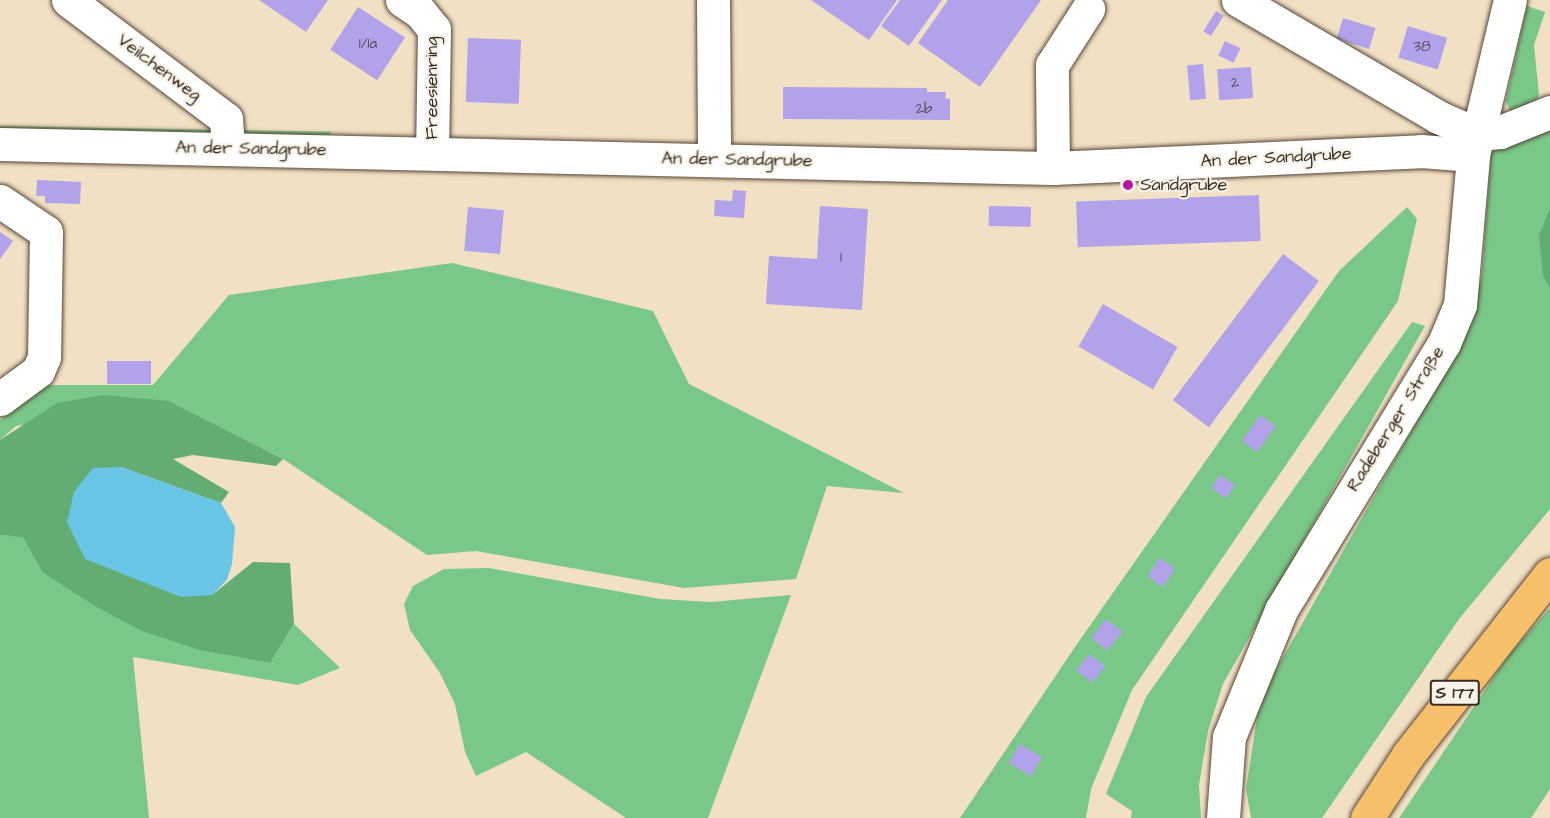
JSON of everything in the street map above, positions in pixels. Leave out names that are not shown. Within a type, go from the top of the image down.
[{"type":"highway","name":"S 177","points":[[1367,818],[1408,755],[1497,636],[1550,573]]},
{"type":"street","name":"Veilchenweg","points":[[68,0],[226,119],[228,148]]},
{"type":"street","name":"Freesienring","points":[[402,0],[434,29],[432,153]]},
{"type":"street","points":[[713,0],[714,159]]},
{"type":"street","points":[[1238,0],[1438,117],[1475,144]]},
{"type":"street","name":"Radeberger Straße","points":[[1222,818],[1229,737],[1281,610],[1444,343],[1460,305],[1475,144],[1504,2]]},
{"type":"street","points":[[1053,168],[1052,65],[1088,9]]},
{"type":"street","name":"An der Sandgrube","points":[[0,144],[1053,168],[1421,151],[1475,144],[1550,112]]},
{"type":"street","points":[[0,201],[46,232],[44,357],[38,371],[0,399]]},
{"type":"green space","points":[[1527,6],[1545,12],[1534,45],[1539,95],[1536,102],[1511,114],[1506,101]]},
{"type":"green space","points":[[1550,123],[1550,209],[1543,277],[1550,289],[1550,509],[1459,619],[1322,818],[1251,818],[1246,789],[1260,698],[1462,341],[1482,276],[1491,152],[1517,135]]},
{"type":"green space","points":[[0,126],[331,132],[331,138],[0,132]]},
{"type":"green space","points":[[1407,207],[1417,219],[1398,301],[1132,690],[1091,789],[1086,818],[960,818],[1077,644],[1339,271]]},
{"type":"green space","points":[[1550,209],[1550,289],[1543,277],[1539,235]]},
{"type":"green space","points":[[452,263],[653,311],[689,384],[904,493],[827,486],[796,579],[684,588],[476,551],[427,555],[283,459],[169,401],[16,426],[0,440],[0,420],[48,385],[153,385],[229,295]]},
{"type":"green space","points":[[1412,322],[1425,326],[1223,684],[1208,731],[1199,785],[1201,818],[1131,818],[1132,811],[1106,794],[1146,697]]},
{"type":"green space","points":[[103,395],[169,401],[283,459],[276,466],[193,455],[173,459],[229,492],[221,503],[121,467],[212,595],[253,562],[290,563],[294,624],[270,663],[203,651],[142,631],[95,606],[42,572],[23,537],[0,535],[0,440],[57,403]]},
{"type":"green space","points":[[0,535],[23,536],[42,572],[203,651],[270,663],[294,624],[340,668],[298,685],[133,657],[149,818],[0,818]]},
{"type":"green space","points":[[489,568],[660,599],[711,602],[791,595],[708,818],[626,818],[526,752],[476,776],[465,752],[455,704],[440,673],[410,630],[404,604],[413,586],[444,569]]},
{"type":"green space","points":[[1550,608],[1550,789],[1531,818],[1399,818],[1508,656]]},
{"type":"water","points":[[121,467],[221,503],[235,527],[232,564],[227,580],[212,595],[181,597],[85,559],[67,522],[74,492],[93,468]]},
{"type":"building","points":[[259,0],[328,0],[306,32]]},
{"type":"building","points":[[811,0],[897,0],[869,40]]},
{"type":"building","points":[[900,0],[942,0],[909,46],[881,26]]},
{"type":"building","points":[[948,0],[1041,0],[980,87],[918,43]]},
{"type":"building","points":[[358,7],[405,37],[377,80],[330,50]]},
{"type":"building","points":[[1216,11],[1224,16],[1211,36],[1203,31]]},
{"type":"building","points":[[1343,18],[1376,28],[1369,49],[1337,39]]},
{"type":"building","points":[[1408,26],[1447,38],[1438,70],[1398,58]]},
{"type":"building","points":[[468,38],[521,40],[519,104],[466,102]]},
{"type":"building","points":[[1225,41],[1240,48],[1234,63],[1218,56]]},
{"type":"building","points":[[1203,64],[1206,99],[1190,100],[1187,65]]},
{"type":"building","points":[[1251,67],[1253,98],[1219,100],[1217,69]]},
{"type":"building","points":[[783,87],[927,88],[927,92],[946,92],[945,98],[950,99],[950,120],[783,119]]},
{"type":"building","points":[[37,180],[81,182],[80,204],[45,203],[45,196],[36,196]]},
{"type":"building","points":[[733,190],[746,191],[744,218],[714,216],[715,200],[732,201]]},
{"type":"building","points":[[1259,195],[1261,241],[1078,247],[1076,201]]},
{"type":"building","points":[[820,206],[868,209],[862,310],[766,304],[769,256],[817,259]]},
{"type":"building","points":[[989,206],[1031,207],[1031,227],[989,226]]},
{"type":"building","points":[[468,207],[504,210],[500,254],[464,251]]},
{"type":"building","points":[[0,232],[13,241],[0,259]]},
{"type":"building","points":[[1283,254],[1319,281],[1209,427],[1173,400]]},
{"type":"building","points":[[1103,304],[1177,347],[1153,389],[1078,346]]},
{"type":"building","points":[[107,361],[151,361],[151,384],[107,384]]},
{"type":"building","points":[[1260,415],[1276,426],[1257,452],[1242,441]]},
{"type":"building","points":[[1220,475],[1235,485],[1226,498],[1211,488]]},
{"type":"building","points":[[1159,558],[1175,568],[1163,587],[1147,577]]},
{"type":"building","points":[[1106,619],[1122,632],[1107,651],[1091,638]]},
{"type":"building","points":[[1089,654],[1105,666],[1092,683],[1076,671]]},
{"type":"building","points":[[1020,744],[1042,757],[1031,776],[1009,763]]},
{"type":"place","name":"Sandgrube","points":[[1128,185]]}]
